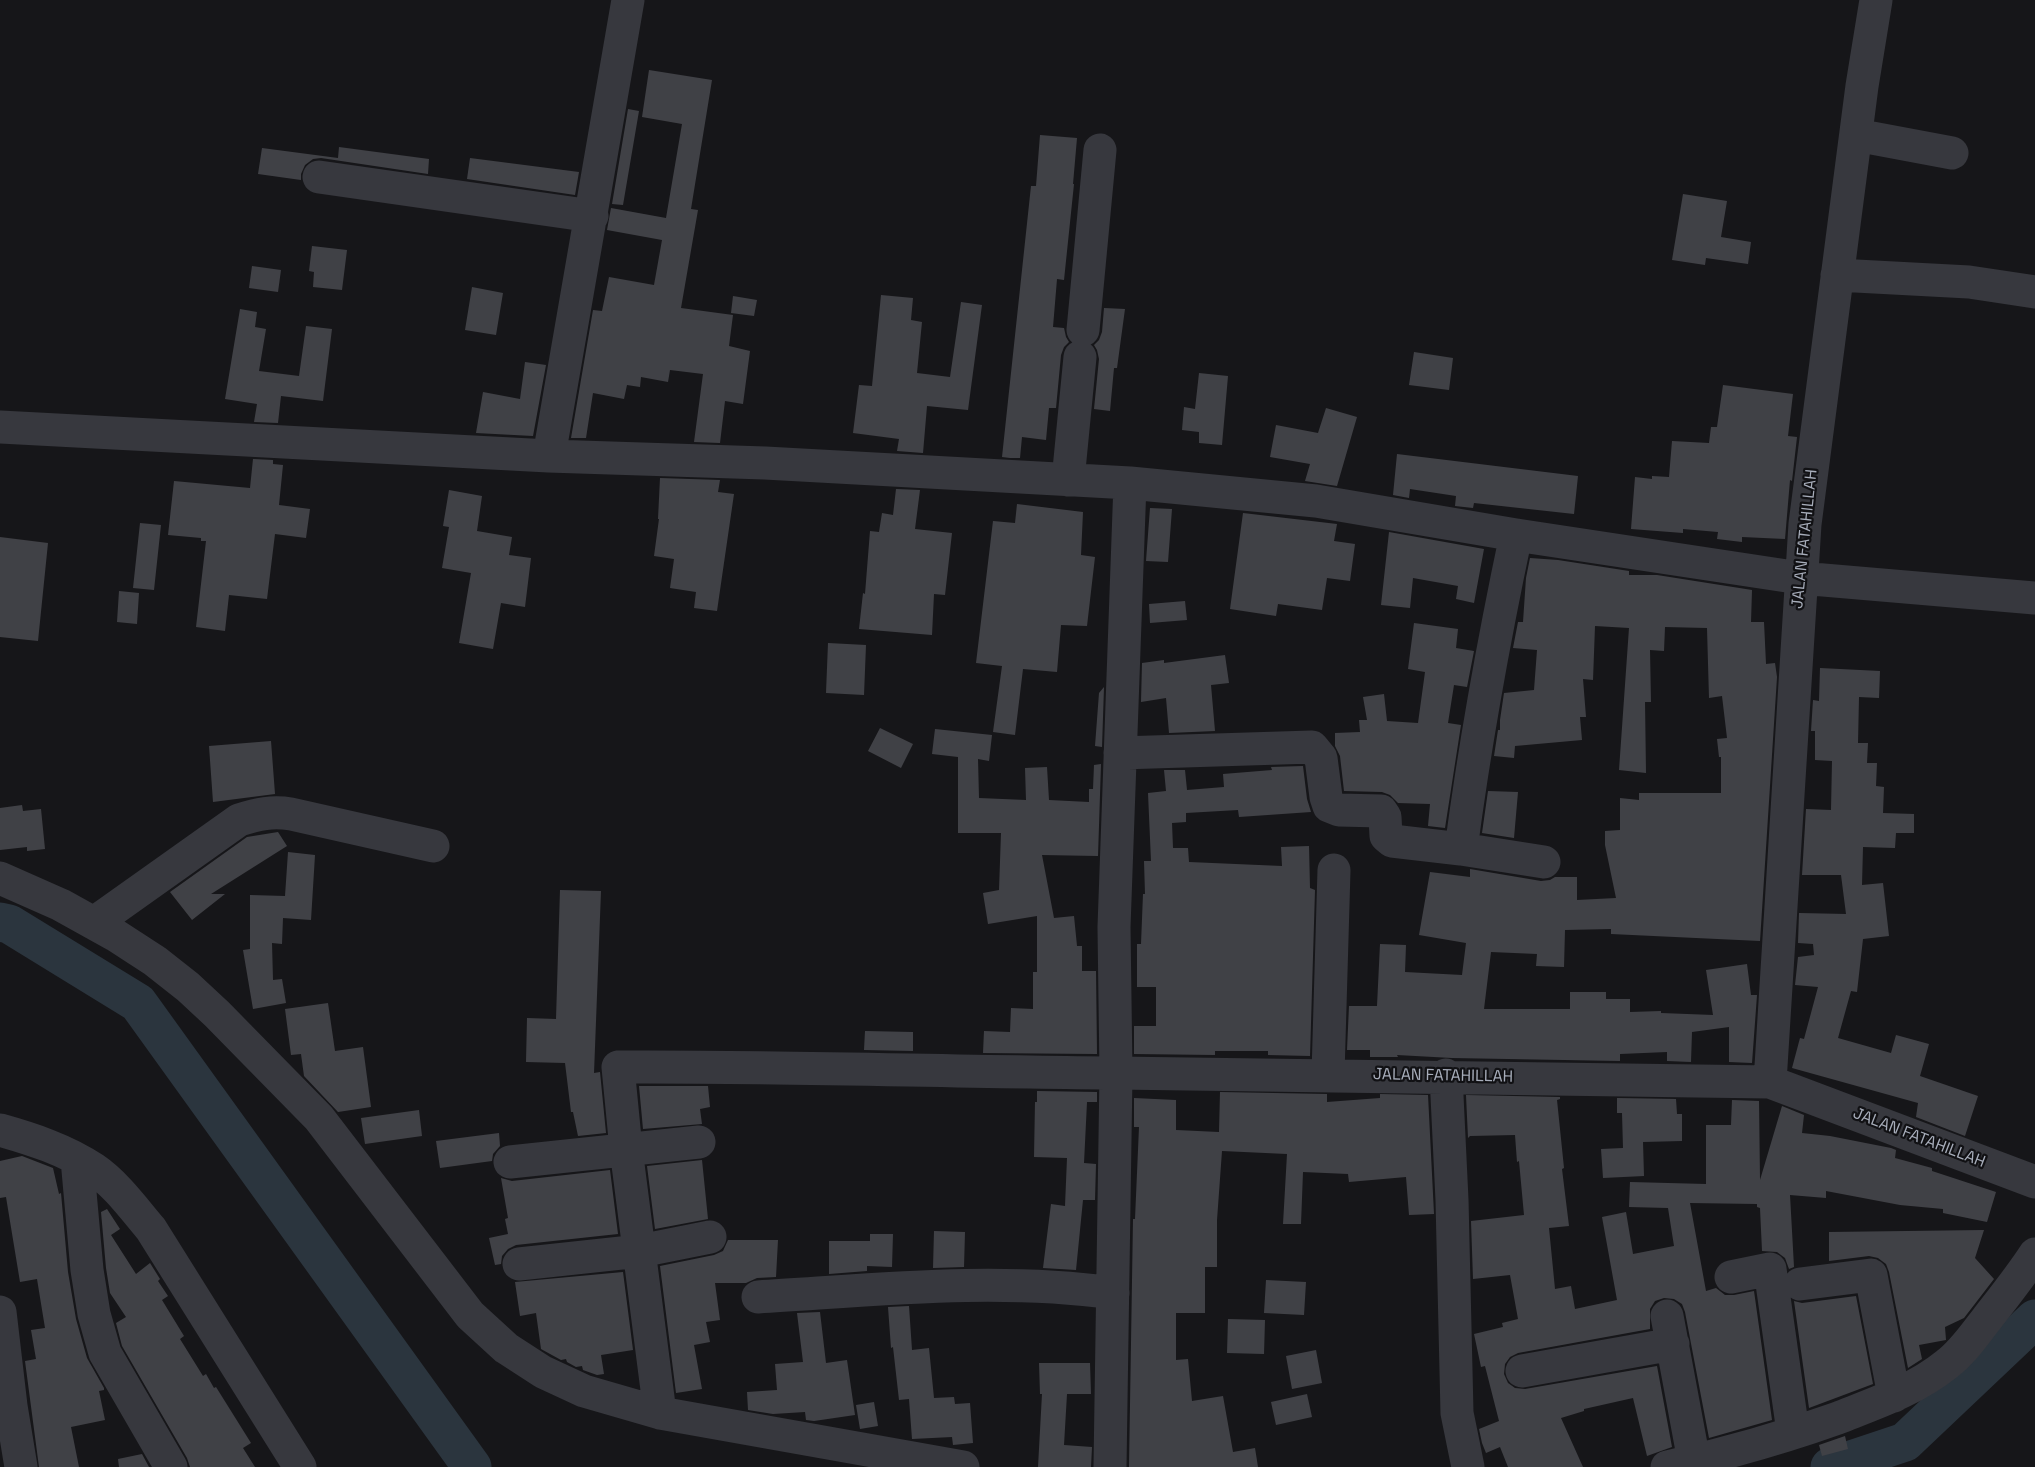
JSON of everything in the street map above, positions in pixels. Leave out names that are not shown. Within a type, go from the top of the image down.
[{"type":"street","points":[[549,456],[628,0]]},
{"type":"street","name":"JALAN FATAHILLAH","points":[[1770,1082],[1804,524],[1876,0]]},
{"type":"street","points":[[1856,135],[1952,153]]},
{"type":"street","points":[[1068,480],[1100,150]]},
{"type":"street","points":[[319,177],[592,216]]},
{"type":"street","points":[[1837,275],[1969,282],[2035,292]]},
{"type":"street","points":[[0,427],[549,456],[765,463],[1131,483],[1316,501],[1515,535],[1800,578],[2035,598]]},
{"type":"street","points":[[1110,1467],[1116,1073],[1114,927],[1131,483]]},
{"type":"street","points":[[1461,849],[1474,753],[1515,535]]},
{"type":"street","points":[[1120,753],[1312,747],[1321,758],[1329,806],[1339,810],[1381,811],[1385,817],[1386,836],[1392,841],[1544,862]]},
{"type":"street","points":[[94,923],[240,820],[257,814],[274,812],[291,814],[433,846]]},
{"type":"street","points":[[1328,1074],[1334,870]]},
{"type":"street","points":[[0,878],[61,905],[94,923],[155,962],[188,987],[320,1118],[470,1315],[506,1348],[543,1372],[584,1392],[660,1413],[963,1467]]},
{"type":"street","name":"JALAN FATAHILLAH","points":[[626,1149],[618,1067],[760,1066],[1116,1073],[1446,1075],[1770,1082],[2035,1182]]},
{"type":"street","points":[[1446,1075],[1452,1200],[1457,1413],[1468,1467]]},
{"type":"street","points":[[0,1130],[57,1149],[77,1159],[95,1170],[123,1196],[151,1229],[300,1467]]},
{"type":"street","points":[[510,1162],[699,1142]]},
{"type":"street","points":[[626,1149],[660,1413]]},
{"type":"street","points":[[77,1159],[93,1314],[105,1353],[171,1467]]},
{"type":"street","points":[[519,1264],[639,1251],[710,1238]]},
{"type":"street","points":[[1522,1371],[1670,1330],[1680,1464],[1722,1455],[1894,1396],[1934,1373],[1948,1364],[1964,1348],[2035,1254]]},
{"type":"street","points":[[1731,1277],[1770,1269],[1793,1432]]},
{"type":"street","points":[[1800,1284],[1871,1275],[1894,1396]]},
{"type":"street","points":[[758,1297],[999,1284],[1054,1286],[1113,1293]]},
{"type":"street","points":[[0,1312],[6,1405],[21,1467]]},
{"type":"building","points":[[649,70],[712,80],[691,209],[698,210],[681,308],[733,315],[729,346],[750,351],[743,404],[725,401],[720,443],[694,442],[703,374],[670,370],[668,382],[641,377],[640,387],[627,385],[624,399],[593,393],[586,438],[571,438],[593,310],[602,311],[609,277],[654,285],[662,240],[607,230],[611,208],[666,218],[682,124],[642,117]]},
{"type":"building","points":[[628,109],[639,111],[623,205],[612,204]]},
{"type":"building","points":[[1040,135],[1077,138],[1064,280],[1057,279],[1053,327],[1064,328],[1069,342],[1061,355],[1056,408],[1049,408],[1046,440],[1022,437],[1020,458],[1010,458],[1002,457],[1031,186],[1036,186]]},
{"type":"building","points":[[339,147],[429,159],[428,174],[321,158],[313,159],[305,165],[301,180],[258,174],[262,148],[338,158]]},
{"type":"building","points":[[470,158],[579,172],[575,195],[467,179]]},
{"type":"building","points":[[1683,194],[1727,201],[1721,237],[1751,242],[1748,264],[1706,258],[1705,265],[1672,260]]},
{"type":"building","points":[[312,246],[347,250],[342,290],[313,287],[314,272],[309,271]]},
{"type":"building","points":[[252,266],[281,270],[278,292],[249,288]]},
{"type":"building","points":[[472,287],[503,293],[496,335],[465,330]]},
{"type":"building","points":[[881,295],[913,298],[911,320],[922,322],[917,373],[950,377],[961,302],[982,305],[968,410],[927,406],[923,453],[897,451],[899,439],[853,433],[859,385],[872,386]]},
{"type":"building","points":[[733,296],[757,300],[754,316],[731,313]]},
{"type":"building","points":[[1104,308],[1125,309],[1117,368],[1114,368],[1110,411],[1094,409],[1099,359],[1094,345],[1102,332]]},
{"type":"building","points":[[240,309],[257,312],[255,327],[266,329],[259,371],[299,376],[306,326],[332,329],[323,401],[281,396],[278,423],[254,422],[257,404],[225,399]]},
{"type":"building","points":[[1414,352],[1453,358],[1449,390],[1409,385]]},
{"type":"building","points":[[525,362],[546,365],[533,436],[476,433],[483,392],[520,399]]},
{"type":"building","points":[[1199,373],[1228,376],[1222,445],[1199,443],[1199,432],[1182,430],[1184,407],[1195,409]]},
{"type":"building","points":[[1723,385],[1793,394],[1788,436],[1797,437],[1792,481],[1790,480],[1785,539],[1742,537],[1742,542],[1717,539],[1718,532],[1683,529],[1683,533],[1631,529],[1635,477],[1652,479],[1652,476],[1669,477],[1672,441],[1709,443],[1711,427],[1717,427]]},
{"type":"building","points":[[1326,408],[1357,417],[1337,486],[1305,481],[1310,464],[1270,457],[1276,425],[1318,433]]},
{"type":"building","points":[[1397,454],[1578,476],[1574,514],[1474,503],[1473,508],[1455,506],[1456,496],[1410,489],[1409,498],[1393,495]]},
{"type":"building","points":[[253,459],[273,460],[273,464],[283,465],[279,505],[310,509],[306,538],[275,534],[267,599],[229,595],[225,631],[196,627],[206,541],[201,541],[201,538],[168,535],[174,481],[250,488]]},
{"type":"building","points":[[660,478],[720,480],[718,492],[734,494],[717,611],[694,608],[696,592],[670,588],[674,559],[654,556],[659,519]]},
{"type":"building","points":[[896,489],[920,490],[915,529],[952,533],[945,595],[934,594],[932,635],[859,629],[863,593],[865,594],[870,531],[879,532],[882,513],[893,515]]},
{"type":"building","points":[[449,490],[482,496],[477,531],[512,537],[509,555],[531,558],[525,607],[501,603],[493,649],[459,643],[471,573],[442,568],[449,527],[443,526]]},
{"type":"building","points":[[1017,504],[1083,512],[1081,555],[1095,557],[1087,626],[1061,625],[1057,672],[1023,669],[1015,735],[993,732],[1002,666],[976,663],[993,521],[1015,523]]},
{"type":"building","points":[[1150,508],[1172,509],[1168,562],[1146,561]]},
{"type":"building","points":[[1243,513],[1337,524],[1334,541],[1355,544],[1350,581],[1327,578],[1322,610],[1278,604],[1276,616],[1230,609]]},
{"type":"building","points":[[140,523],[161,525],[154,590],[133,588]]},
{"type":"building","points":[[1389,532],[1484,549],[1474,603],[1456,599],[1458,586],[1413,578],[1410,608],[1381,605]]},
{"type":"building","points":[[0,537],[48,543],[38,641],[0,637]]},
{"type":"building","points":[[1530,558],[1629,571],[1629,575],[1657,575],[1752,590],[1751,622],[1764,622],[1766,664],[1775,663],[1777,677],[1760,941],[1611,934],[1611,929],[1565,930],[1564,967],[1536,966],[1537,954],[1491,952],[1484,1009],[1570,1009],[1570,992],[1606,992],[1606,999],[1630,999],[1630,1012],[1661,1011],[1661,1013],[1713,1015],[1706,970],[1747,964],[1751,995],[1757,995],[1752,1063],[1729,1062],[1729,1027],[1692,1032],[1691,1062],[1667,1061],[1667,1052],[1620,1054],[1620,1061],[1397,1055],[1398,1057],[1370,1057],[1370,1050],[1347,1050],[1349,1006],[1377,1006],[1380,944],[1406,945],[1405,972],[1462,975],[1466,943],[1419,935],[1430,872],[1470,877],[1470,869],[1541,881],[1555,877],[1577,877],[1577,900],[1616,898],[1605,845],[1605,831],[1620,830],[1620,798],[1639,800],[1639,793],[1721,793],[1721,757],[1719,757],[1717,739],[1727,738],[1722,696],[1709,698],[1707,628],[1665,627],[1664,651],[1650,650],[1651,702],[1645,702],[1646,773],[1619,770],[1629,628],[1595,626],[1593,680],[1583,679],[1586,717],[1580,717],[1582,740],[1515,746],[1514,758],[1494,756],[1498,730],[1500,730],[1504,693],[1534,690],[1537,650],[1513,648],[1518,622],[1523,622],[1526,578]]},
{"type":"building","points":[[119,591],[139,593],[137,624],[117,622]]},
{"type":"building","points":[[1185,601],[1187,620],[1150,623],[1149,604]]},
{"type":"building","points":[[1414,623],[1458,629],[1456,648],[1474,651],[1467,687],[1454,685],[1448,723],[1461,725],[1445,828],[1428,826],[1430,804],[1398,803],[1390,795],[1382,792],[1344,791],[1340,756],[1335,746],[1335,733],[1360,732],[1359,720],[1367,720],[1363,697],[1384,694],[1387,721],[1418,723],[1425,672],[1408,669]]},
{"type":"building","points":[[828,643],[866,645],[864,695],[826,693]]},
{"type":"building","points":[[1225,655],[1229,683],[1211,685],[1215,731],[1169,733],[1166,698],[1141,702],[1142,663],[1164,660],[1164,663]]},
{"type":"building","points":[[1820,668],[1880,671],[1879,698],[1859,697],[1858,743],[1868,743],[1867,763],[1877,763],[1876,786],[1884,787],[1883,813],[1914,814],[1914,833],[1896,833],[1895,848],[1863,847],[1862,885],[1883,883],[1889,936],[1863,939],[1857,992],[1851,991],[1838,1038],[1891,1053],[1896,1035],[1929,1044],[1920,1076],[1978,1096],[1965,1136],[1916,1117],[1918,1103],[1792,1068],[1800,1038],[1804,1039],[1818,987],[1795,985],[1798,957],[1814,955],[1813,944],[1798,943],[1799,913],[1846,914],[1841,875],[1802,875],[1806,809],[1831,810],[1832,761],[1815,760],[1815,731],[1811,731],[1813,700],[1819,701]]},
{"type":"building","points":[[1104,687],[1102,747],[1095,746],[1099,693]]},
{"type":"building","points":[[880,728],[913,744],[901,768],[868,751]]},
{"type":"building","points":[[935,729],[992,735],[989,761],[978,759],[979,798],[1026,800],[1025,768],[1047,767],[1049,800],[1089,802],[1089,789],[1093,789],[1094,765],[1101,764],[1098,856],[1042,855],[1054,918],[1074,916],[1077,946],[1082,946],[1082,971],[1096,971],[1097,1054],[983,1053],[984,1031],[1010,1032],[1011,1008],[1033,1009],[1033,972],[1037,972],[1037,916],[988,924],[983,893],[999,890],[1001,833],[958,833],[958,757],[932,754]]},
{"type":"building","points":[[271,741],[275,794],[213,802],[209,746]]},
{"type":"building","points":[[1303,766],[1311,812],[1239,817],[1238,810],[1186,813],[1186,822],[1172,823],[1173,848],[1188,848],[1189,862],[1282,866],[1281,847],[1309,846],[1310,888],[1315,890],[1310,1056],[1268,1055],[1268,1051],[1215,1051],[1215,1055],[1134,1054],[1134,1026],[1156,1026],[1156,987],[1137,987],[1137,944],[1141,944],[1143,894],[1145,894],[1144,861],[1151,861],[1148,793],[1166,791],[1164,770],[1185,770],[1187,790],[1224,787],[1223,774],[1272,770],[1271,767]]},
{"type":"building","points":[[1488,791],[1518,792],[1514,838],[1482,833]]},
{"type":"building","points":[[22,805],[23,811],[41,809],[45,849],[27,851],[27,847],[0,850],[0,808]]},
{"type":"building","points":[[278,832],[287,846],[211,894],[225,894],[192,920],[170,892],[247,837]]},
{"type":"building","points":[[288,852],[315,855],[311,920],[283,918],[282,944],[272,943],[273,980],[282,979],[286,1003],[253,1009],[243,950],[250,949],[250,895],[285,896]]},
{"type":"building","points":[[560,890],[601,891],[594,1073],[600,1072],[606,1133],[578,1136],[573,1112],[571,1112],[565,1063],[526,1062],[527,1018],[556,1019]]},
{"type":"building","points":[[328,1003],[335,1051],[363,1047],[371,1107],[338,1112],[304,1076],[301,1054],[291,1055],[285,1009]]},
{"type":"building","points":[[865,1031],[913,1032],[913,1051],[864,1050]]},
{"type":"building","points":[[639,1086],[708,1086],[710,1107],[700,1109],[702,1124],[643,1129]]},
{"type":"building","points":[[1037,1091],[1097,1092],[1097,1102],[1087,1102],[1084,1163],[1096,1164],[1095,1200],[1083,1200],[1076,1270],[1043,1268],[1051,1204],[1065,1206],[1067,1158],[1034,1157]]},
{"type":"building","points":[[1220,1092],[1327,1094],[1327,1102],[1380,1098],[1380,1094],[1428,1095],[1434,1214],[1409,1215],[1406,1177],[1349,1182],[1348,1174],[1303,1172],[1301,1224],[1283,1224],[1287,1154],[1222,1151],[1217,1220],[1217,1267],[1205,1267],[1205,1313],[1176,1313],[1176,1360],[1188,1359],[1192,1401],[1223,1396],[1233,1452],[1255,1448],[1258,1467],[1129,1467],[1133,1219],[1135,1219],[1139,1127],[1134,1127],[1134,1098],[1176,1100],[1176,1130],[1219,1132]]},
{"type":"building","points":[[1466,1095],[1560,1097],[1557,1100],[1569,1226],[1549,1228],[1555,1289],[1571,1286],[1575,1309],[1617,1300],[1602,1217],[1626,1212],[1633,1254],[1674,1246],[1668,1208],[1629,1207],[1630,1182],[1706,1184],[1706,1125],[1731,1125],[1732,1100],[1759,1101],[1760,1180],[1782,1106],[1804,1115],[1802,1133],[1891,1148],[1896,1150],[1895,1158],[1932,1168],[1932,1171],[1996,1192],[1987,1222],[1943,1213],[1943,1209],[1900,1205],[1826,1191],[1826,1198],[1790,1195],[1794,1267],[1789,1269],[1785,1258],[1777,1252],[1762,1251],[1760,1208],[1757,1204],[1690,1203],[1706,1291],[1716,1288],[1725,1295],[1734,1295],[1754,1291],[1772,1420],[1709,1438],[1685,1312],[1682,1304],[1674,1299],[1664,1298],[1655,1301],[1650,1309],[1650,1329],[1518,1353],[1510,1357],[1505,1364],[1504,1374],[1508,1383],[1515,1388],[1525,1389],[1657,1366],[1672,1447],[1647,1456],[1633,1398],[1584,1409],[1584,1411],[1561,1418],[1583,1467],[1508,1467],[1500,1447],[1486,1453],[1482,1443],[1479,1429],[1499,1421],[1485,1366],[1481,1367],[1474,1334],[1503,1327],[1502,1323],[1518,1319],[1510,1275],[1473,1279],[1471,1221],[1524,1215],[1519,1161],[1517,1162],[1515,1135],[1470,1136],[1468,1138]]},
{"type":"building","points":[[1617,1098],[1676,1099],[1677,1114],[1682,1114],[1682,1141],[1643,1142],[1644,1176],[1603,1178],[1601,1149],[1623,1148],[1622,1113],[1617,1113]]},
{"type":"building","points":[[419,1110],[422,1136],[365,1144],[361,1118]]},
{"type":"building","points":[[499,1133],[500,1146],[493,1154],[492,1161],[440,1168],[436,1141]]},
{"type":"building","points":[[22,1156],[53,1168],[59,1194],[61,1193],[68,1272],[76,1319],[87,1358],[104,1388],[99,1391],[105,1420],[71,1427],[79,1467],[39,1467],[25,1361],[36,1359],[31,1330],[45,1328],[37,1279],[20,1282],[6,1197],[0,1198],[0,1161]]},
{"type":"building","points":[[702,1160],[708,1219],[655,1229],[647,1166]]},
{"type":"building","points":[[610,1170],[618,1234],[516,1245],[502,1256],[501,1264],[495,1265],[489,1238],[508,1234],[505,1219],[508,1218],[501,1178],[512,1181]]},
{"type":"building","points":[[107,1209],[120,1229],[111,1235],[136,1274],[150,1263],[160,1279],[158,1281],[168,1296],[162,1300],[184,1336],[180,1339],[203,1376],[206,1374],[214,1388],[216,1387],[251,1443],[243,1448],[255,1467],[190,1467],[122,1346],[116,1323],[126,1317],[110,1293],[106,1268],[101,1212]]},
{"type":"building","points":[[1984,1230],[1975,1258],[1994,1279],[1964,1318],[1945,1327],[1946,1340],[1919,1345],[1922,1359],[1908,1368],[1886,1264],[1878,1258],[1869,1256],[1829,1261],[1829,1232]]},
{"type":"building","points":[[934,1231],[965,1232],[964,1267],[933,1268]]},
{"type":"building","points":[[870,1234],[893,1234],[892,1267],[867,1266],[867,1271],[829,1274],[829,1241],[870,1241]]},
{"type":"building","points":[[728,1240],[778,1240],[776,1277],[757,1278],[746,1283],[715,1283],[720,1320],[706,1322],[710,1342],[694,1345],[702,1389],[676,1393],[660,1266],[714,1255],[723,1251]]},
{"type":"building","points":[[623,1272],[633,1350],[601,1355],[604,1374],[597,1375],[583,1370],[582,1366],[576,1367],[566,1359],[561,1360],[541,1349],[536,1313],[520,1316],[515,1282]]},
{"type":"building","points":[[1266,1280],[1306,1282],[1304,1315],[1264,1313]]},
{"type":"building","points":[[1856,1296],[1873,1384],[1809,1408],[1794,1301],[1802,1303]]},
{"type":"building","points":[[909,1306],[912,1350],[929,1348],[934,1398],[954,1397],[955,1404],[970,1403],[973,1443],[953,1445],[952,1437],[912,1439],[909,1399],[899,1400],[893,1347],[891,1348],[888,1307]]},
{"type":"building","points":[[820,1312],[826,1363],[847,1360],[855,1415],[814,1421],[806,1420],[805,1412],[773,1414],[748,1410],[747,1392],[777,1390],[775,1364],[803,1362],[797,1313]]},
{"type":"building","points":[[1228,1319],[1265,1320],[1264,1354],[1227,1353]]},
{"type":"building","points":[[1316,1350],[1322,1383],[1292,1389],[1286,1356]]},
{"type":"building","points":[[1039,1363],[1090,1363],[1091,1394],[1067,1394],[1064,1445],[1092,1447],[1091,1467],[1038,1467],[1042,1394],[1040,1394]]},
{"type":"building","points":[[1307,1394],[1312,1417],[1276,1425],[1271,1402]]},
{"type":"building","points":[[874,1402],[878,1426],[860,1429],[856,1405]]},
{"type":"building","points":[[1845,1436],[1848,1449],[1822,1456],[1819,1445]]},
{"type":"building","points":[[142,1454],[149,1467],[119,1467],[118,1459]]},
{"type":"waterway","points":[[0,922],[9,924],[138,1003],[472,1467]]},
{"type":"waterway","points":[[1830,1467],[1905,1442],[2035,1319]]}]
